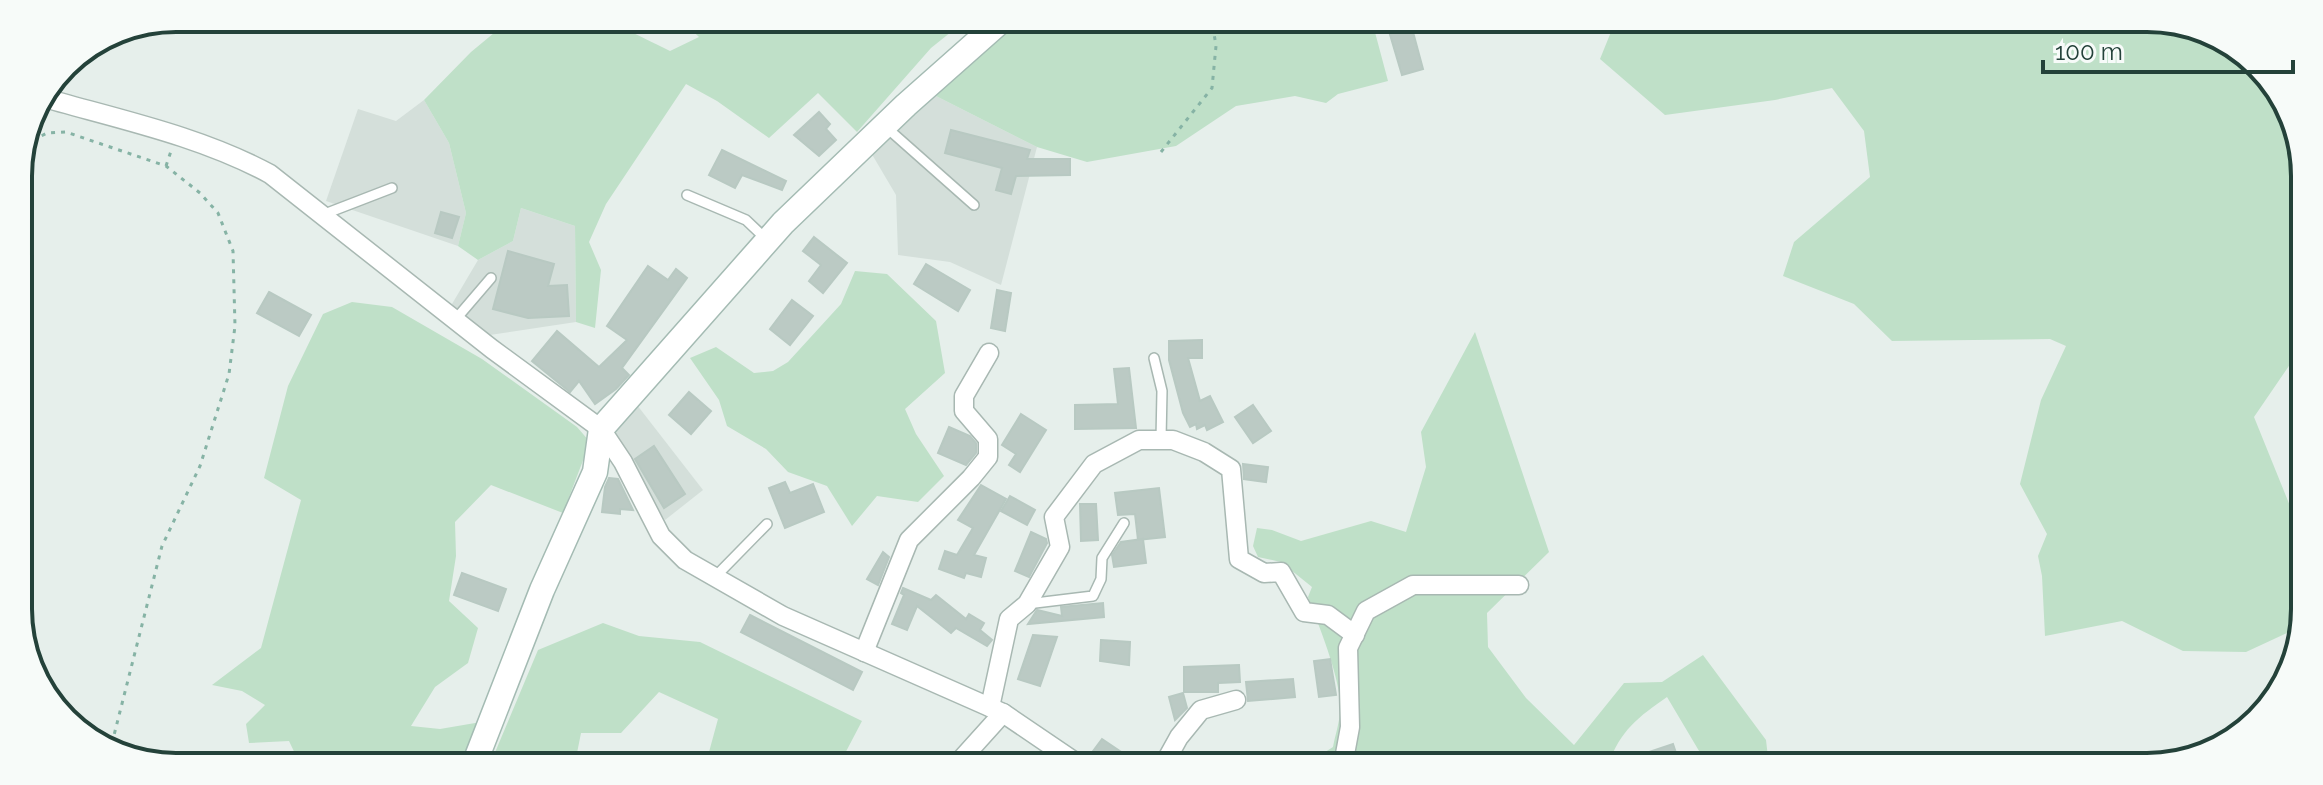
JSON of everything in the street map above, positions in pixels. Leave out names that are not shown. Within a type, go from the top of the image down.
[{"type":"street","points":[[479,753],[542,590],[595,472],[601,429],[767,240],[884,125],[989,32]]},
{"type":"street","points":[[53,101],[236,155],[270,174],[455,320],[601,429],[623,462],[661,536],[685,560],[783,616],[996,710],[1061,753]]},
{"type":"street","points":[[864,652],[909,540],[988,457],[988,439],[964,411],[964,396],[989,353]]},
{"type":"street","points":[[965,753],[996,710],[1009,619],[1027,604],[1060,547],[1054,517],[1094,464],[1139,440],[1173,440],[1204,452],[1231,469],[1239,559],[1264,573],[1281,572],[1304,612],[1328,615],[1355,635]]},
{"type":"street","points":[[1345,753],[1350,727],[1348,648],[1366,611],[1413,585],[1519,585]]},
{"type":"street","points":[[1170,753],[1201,710],[1236,700]]},
{"type":"lane","points":[[884,125],[974,205]]},
{"type":"lane","points":[[322,215],[392,188]]},
{"type":"lane","points":[[687,195],[746,220],[767,240]]},
{"type":"lane","points":[[455,320],[491,278]]},
{"type":"lane","points":[[1154,358],[1162,391],[1161,439]]},
{"type":"lane","points":[[1027,604],[1093,596],[1101,579],[1102,558],[1124,523]]},
{"type":"lane","points":[[714,578],[767,524]]},
{"type":"path","points":[[1161,152],[1212,88],[1216,46],[1214,32]]},
{"type":"path","points":[[37,138],[47,133],[66,132],[166,166],[200,193],[218,213],[233,251],[235,326],[229,374],[200,466],[162,546],[113,739]]},
{"type":"shaded area","points":[[934,95],[1037,147],[1001,285],[950,262],[898,255],[896,195],[870,151],[882,145]]},
{"type":"shaded area","points":[[424,100],[449,143],[466,213],[458,246],[326,201],[358,109],[396,121]]},
{"type":"shaded area","points":[[521,208],[575,226],[576,322],[483,336],[452,304],[478,260],[513,241]]},
{"type":"shaded area","points":[[637,405],[703,490],[665,520],[610,434]]},
{"type":"green space","points":[[495,32],[630,32],[670,51],[699,37],[694,32],[951,32],[931,48],[857,132],[818,93],[769,138],[717,101],[686,84],[606,204],[589,242],[601,270],[595,328],[576,322],[575,226],[521,208],[513,241],[478,260],[458,246],[466,213],[449,143],[424,100]]},
{"type":"green space","points":[[1007,32],[1375,32],[1388,81],[1338,94],[1326,103],[1295,96],[1236,106],[1176,146],[1087,162],[1037,147],[934,95]]},
{"type":"green space","points":[[1611,32],[2147,32],[2166,33],[2202,43],[2242,68],[2267,96],[2276,112],[2291,167],[2291,363],[2254,417],[2291,507],[2289,632],[2246,652],[2183,651],[2122,621],[2045,636],[2038,556],[2047,534],[2020,484],[2041,400],[2066,346],[2050,339],[1892,341],[1854,304],[1783,276],[1794,242],[1870,177],[1864,131],[1832,88],[1775,100],[1665,115],[1600,59]]},
{"type":"green space","points":[[855,271],[887,274],[936,321],[945,373],[905,409],[916,434],[944,476],[918,502],[877,496],[852,526],[827,486],[788,472],[766,449],[727,426],[719,400],[690,358],[716,347],[754,373],[773,371],[788,362],[841,304]]},
{"type":"green space","points":[[352,302],[392,307],[482,359],[577,427],[590,442],[563,513],[491,485],[455,522],[456,556],[449,601],[478,628],[468,663],[435,687],[411,726],[440,729],[481,722],[469,753],[295,753],[289,741],[249,743],[246,724],[265,705],[242,691],[212,685],[261,648],[301,500],[264,478],[288,386],[323,314]]},
{"type":"green space","points":[[1475,332],[1549,552],[1487,613],[1488,647],[1526,698],[1574,745],[1624,683],[1662,682],[1703,655],[1766,740],[1768,753],[1700,753],[1667,697],[1631,726],[1613,753],[1324,753],[1333,747],[1340,697],[1308,597],[1312,587],[1281,562],[1258,557],[1253,546],[1257,528],[1301,541],[1371,521],[1406,532],[1426,467],[1421,432]]},
{"type":"green space","points":[[603,623],[639,636],[700,642],[862,721],[845,753],[709,753],[718,719],[659,692],[621,733],[581,733],[577,753],[495,753],[538,650]]},
{"type":"building","points":[[1389,32],[1413,32],[1423,69],[1402,75]]},
{"type":"building","points":[[819,112],[830,124],[826,129],[836,140],[819,156],[794,135]]},
{"type":"building","points":[[951,130],[1030,150],[1027,159],[1070,159],[1070,175],[1016,176],[1011,194],[996,190],[1002,168],[945,153]]},
{"type":"building","points":[[722,150],[786,181],[782,190],[742,175],[735,188],[709,175]]},
{"type":"building","points":[[441,212],[459,217],[452,238],[435,233]]},
{"type":"building","points":[[814,237],[847,263],[823,293],[809,281],[821,265],[803,251]]},
{"type":"building","points":[[508,251],[554,264],[548,286],[567,285],[569,316],[528,318],[493,309]]},
{"type":"building","points":[[926,264],[970,290],[958,311],[914,284]]},
{"type":"building","points":[[648,266],[668,280],[676,269],[687,278],[622,368],[629,375],[616,389],[595,404],[579,381],[570,392],[532,361],[557,331],[599,367],[627,340],[607,326]]},
{"type":"building","points":[[997,290],[1011,293],[1005,331],[991,328]]},
{"type":"building","points":[[269,292],[311,315],[299,336],[257,313]]},
{"type":"building","points":[[792,300],[813,316],[790,345],[770,329]]},
{"type":"building","points":[[1202,340],[1202,358],[1188,358],[1200,401],[1210,396],[1223,422],[1207,430],[1205,425],[1197,429],[1196,424],[1190,427],[1183,413],[1169,360],[1169,341]]},
{"type":"building","points":[[1129,368],[1136,428],[1075,429],[1075,405],[1118,404],[1114,369]]},
{"type":"building","points":[[689,392],[711,411],[691,434],[669,415]]},
{"type":"building","points":[[1253,405],[1271,431],[1253,443],[1235,417]]},
{"type":"building","points":[[1021,414],[1046,430],[1020,472],[1009,465],[1016,454],[1002,445]]},
{"type":"building","points":[[949,427],[970,436],[976,443],[976,453],[966,465],[938,453]]},
{"type":"building","points":[[654,446],[685,494],[664,508],[635,459]]},
{"type":"building","points":[[1243,464],[1268,467],[1266,482],[1244,479]]},
{"type":"building","points":[[609,478],[618,479],[633,510],[620,509],[620,514],[602,512]]},
{"type":"building","points":[[785,482],[790,493],[813,484],[824,512],[785,528],[769,488]]},
{"type":"building","points":[[981,485],[1006,499],[974,555],[986,558],[981,577],[966,573],[964,578],[939,569],[945,551],[957,555],[973,528],[958,520]]},
{"type":"building","points":[[1159,488],[1165,537],[1138,540],[1135,514],[1118,515],[1115,493]]},
{"type":"building","points":[[1010,496],[1035,510],[1027,525],[1001,511]]},
{"type":"building","points":[[1080,504],[1096,504],[1098,540],[1081,541]]},
{"type":"building","points":[[1031,532],[1046,539],[1047,543],[1029,577],[1015,571]]},
{"type":"building","points":[[1143,539],[1146,563],[1114,567],[1112,555],[1121,542]]},
{"type":"building","points":[[883,552],[889,557],[878,585],[867,579]]},
{"type":"building","points":[[462,573],[506,589],[498,611],[454,595]]},
{"type":"building","points":[[903,588],[931,600],[936,595],[966,619],[969,614],[984,623],[980,630],[992,640],[987,646],[956,628],[951,633],[917,606],[907,630],[892,624],[904,595],[901,593]]},
{"type":"building","points":[[1103,603],[1104,617],[1028,624],[1037,610],[1062,616],[1061,607]]},
{"type":"building","points":[[750,615],[862,672],[853,690],[741,632]]},
{"type":"building","points":[[1033,635],[1057,637],[1040,686],[1018,679]]},
{"type":"building","points":[[1101,640],[1130,642],[1129,665],[1100,661]]},
{"type":"building","points":[[1330,659],[1336,695],[1319,697],[1314,661]]},
{"type":"building","points":[[1239,665],[1240,682],[1218,683],[1218,692],[1184,692],[1184,667]]},
{"type":"building","points":[[1293,679],[1295,697],[1248,701],[1246,682]]},
{"type":"building","points":[[1183,693],[1187,708],[1175,720],[1169,697]]},
{"type":"building","points":[[1102,739],[1123,753],[1092,753]]},
{"type":"building","points":[[1673,744],[1676,753],[1646,753]]}]
